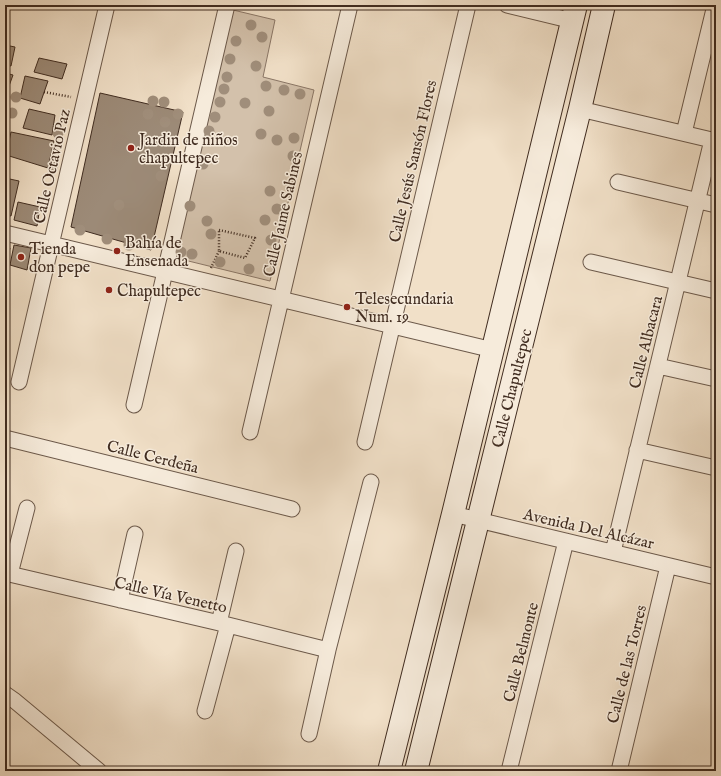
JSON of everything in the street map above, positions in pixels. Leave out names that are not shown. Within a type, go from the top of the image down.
[{"type":"main road","name":"Calle Chapultepec","points":[[416,771],[580,109],[604,5]]},
{"type":"main road","name":"Calle Chapultepec","points":[[389,771],[575,13]]},
{"type":"street","name":"Calle Octavio Paz","points":[[19,382],[107,5]]},
{"type":"street","points":[[134,405],[227,5]]},
{"type":"street","name":"Calle Jaime Sabines","points":[[250,432],[350,5]]},
{"type":"street","name":"Calle Jesús Sansón Flores","points":[[365,442],[468,5]]},
{"type":"street","points":[[507,5],[575,13]]},
{"type":"street","points":[[684,133],[715,5]]},
{"type":"street","points":[[580,109],[714,140]]},
{"type":"street","name":"Calle Albacara","points":[[613,552],[697,200],[714,140]]},
{"type":"street","points":[[618,182],[716,205]]},
{"type":"street","points":[[5,232],[493,350]]},
{"type":"street","points":[[591,262],[716,291]]},
{"type":"street","points":[[658,366],[716,379]]},
{"type":"street","name":"Calle Cerdeña","points":[[5,438],[292,509]]},
{"type":"street","points":[[637,450],[716,468]]},
{"type":"street","points":[[309,734],[328,650],[371,482]]},
{"type":"street","points":[[7,574],[27,508]]},
{"type":"street","name":"Avenida Del Alcázar","points":[[453,514],[716,577]]},
{"type":"street","points":[[120,600],[135,534]]},
{"type":"street","name":"Calle Belmonte","points":[[509,771],[566,541]]},
{"type":"street","points":[[205,711],[224,624],[236,551]]},
{"type":"street","name":"Calle de las Torres","points":[[619,771],[668,566]]},
{"type":"street","name":"Calle Vía Venetto","points":[[7,574],[224,624],[328,650]]},
{"type":"street","points":[[5,694],[99,771]]},
{"type":"path","points":[[44,92],[85,99]]},
{"type":"path","points":[[219,230],[255,238],[245,258],[220,251],[219,230]]},
{"type":"shaded area","points":[[233,10],[275,20],[263,77],[314,90],[270,281],[168,256]]},
{"type":"building","points":[[5,45],[15,47],[11,66],[5,65]]},
{"type":"building","points":[[39,58],[67,64],[62,79],[34,72]]},
{"type":"building","points":[[5,73],[13,75],[5,97]]},
{"type":"building","points":[[25,76],[48,81],[40,104],[20,98]]},
{"type":"building","name":"Jardin de niños chapultepec","points":[[100,93],[183,112],[151,250],[71,227]]},
{"type":"building","points":[[29,109],[55,115],[52,135],[23,128]]},
{"type":"building","points":[[11,132],[54,141],[48,168],[6,155]]},
{"type":"building","points":[[5,178],[19,181],[11,216],[5,215]]},
{"type":"building","points":[[18,202],[40,207],[37,226],[14,220]]},
{"type":"building","name":"Tienda don pepe","points":[[14,245],[31,248],[27,270],[10,265]]},
{"type":"building","points":[[5,247],[10,248],[6,264],[5,264]]},
{"type":"place","name":"Jardin de niños chapultepec","points":[[131,148]]},
{"type":"place","name":"Bahía de Ensenada","points":[[117,251]]},
{"type":"place","name":"Tienda don pepe","points":[[21,257]]},
{"type":"place","name":"Chapultepec","points":[[109,290]]},
{"type":"place","name":"Telesecundaria Num. 19","points":[[347,307]]}]
